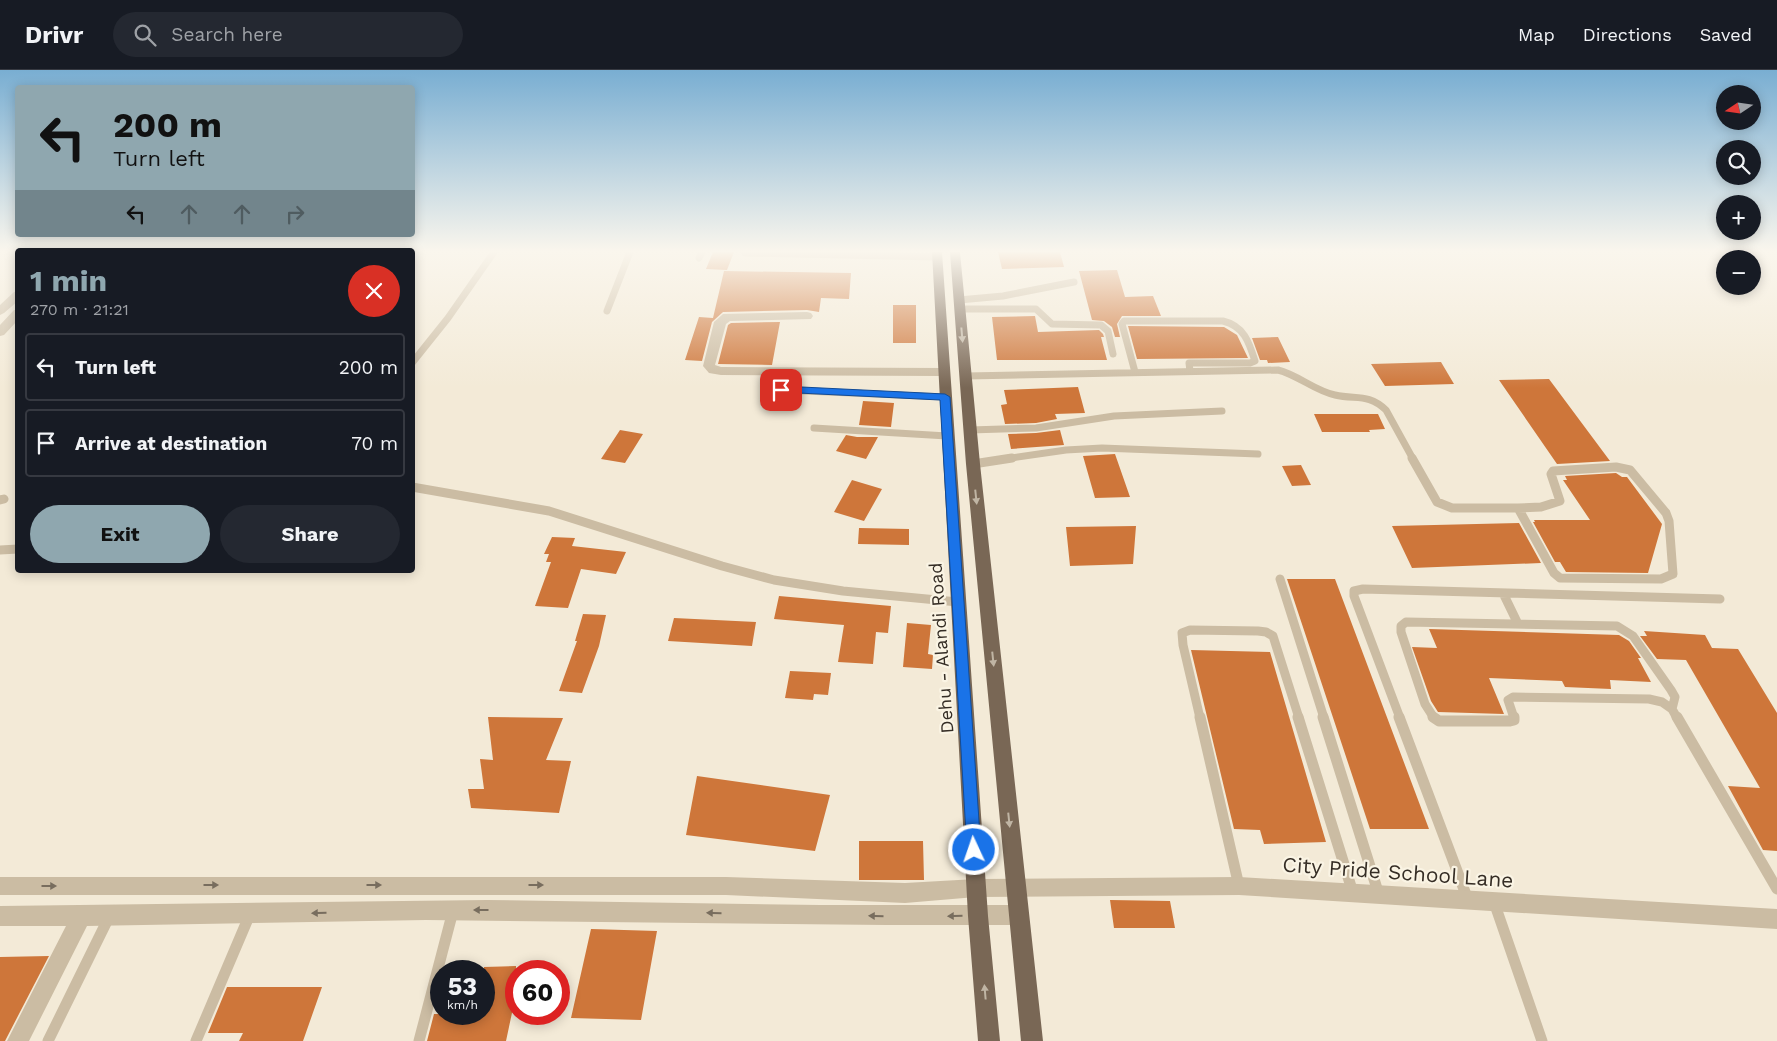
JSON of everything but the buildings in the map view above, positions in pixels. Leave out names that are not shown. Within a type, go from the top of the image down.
[{"type":"main road","name":"Dehu - Alandi Road","points":[[940,297],[976,888],[990,1041]]},
{"type":"main road","points":[[958,297],[973,464],[1032,1041]]},
{"type":"street","points":[[0,311],[14,297]]},
{"type":"street","points":[[0,332],[15,316]]},
{"type":"street","points":[[807,316],[727,317],[720,322],[709,366],[713,370],[721,371],[944,372]]},
{"type":"street","name":"City Pride School Lane","points":[[0,886],[726,886],[905,893],[1016,887],[1239,886],[1777,919]]},
{"type":"street","points":[[0,916],[109,917],[453,910],[925,917],[1020,915]]},
{"type":"street","points":[[18,1041],[81,917]]},
{"type":"lane","points":[[415,359],[462,297]]},
{"type":"lane","points":[[607,311],[612,297]]},
{"type":"lane","points":[[959,305],[995,297]]},
{"type":"lane","points":[[959,305],[1036,309],[1052,324],[1101,325],[1108,331],[1113,354]]},
{"type":"lane","points":[[1135,372],[1122,324],[1124,321],[1223,321],[1233,322],[1242,329],[1255,361],[1250,363],[1189,363],[1190,371]]},
{"type":"lane","points":[[966,376],[1276,369],[1292,374],[1332,394],[1359,396],[1374,400],[1386,410],[1437,502],[1452,508],[1550,506],[1560,501],[1551,474],[1558,469],[1616,467],[1630,470],[1666,513],[1669,521],[1673,574],[1661,579],[1560,578],[1554,573],[1518,508]]},
{"type":"lane","points":[[781,390],[945,397]]},
{"type":"lane","points":[[970,430],[1036,428],[1114,416],[1222,411]]},
{"type":"lane","points":[[814,428],[947,436]]},
{"type":"lane","points":[[973,464],[1066,450],[1102,448],[1258,454]]},
{"type":"lane","points":[[415,488],[524,506],[568,516],[774,580],[816,587],[958,602]]},
{"type":"lane","points":[[0,550],[15,549]]},
{"type":"lane","points":[[1280,579],[1379,895]]},
{"type":"lane","points":[[1468,900],[1354,596],[1354,591],[1363,589],[1720,599]]},
{"type":"lane","points":[[1503,593],[1518,624]]},
{"type":"lane","points":[[1672,709],[1675,697],[1671,690],[1643,648],[1626,630],[1617,626],[1414,621],[1406,622],[1401,626],[1401,632],[1425,704],[1434,719],[1439,721],[1514,720],[1514,715],[1508,704],[1508,700],[1514,697],[1649,699],[1662,702],[1672,709],[1777,889]]},
{"type":"lane","points":[[1239,886],[1183,645],[1182,633],[1190,630],[1258,631],[1266,632],[1273,636],[1353,893]]},
{"type":"lane","points":[[1494,902],[1542,1041]]},
{"type":"lane","points":[[418,1041],[453,910]]},
{"type":"lane","points":[[196,1041],[250,914]]},
{"type":"lane","points":[[48,1041],[109,917]]},
{"type":"route","points":[[781,390],[945,397],[974,850]]}]
